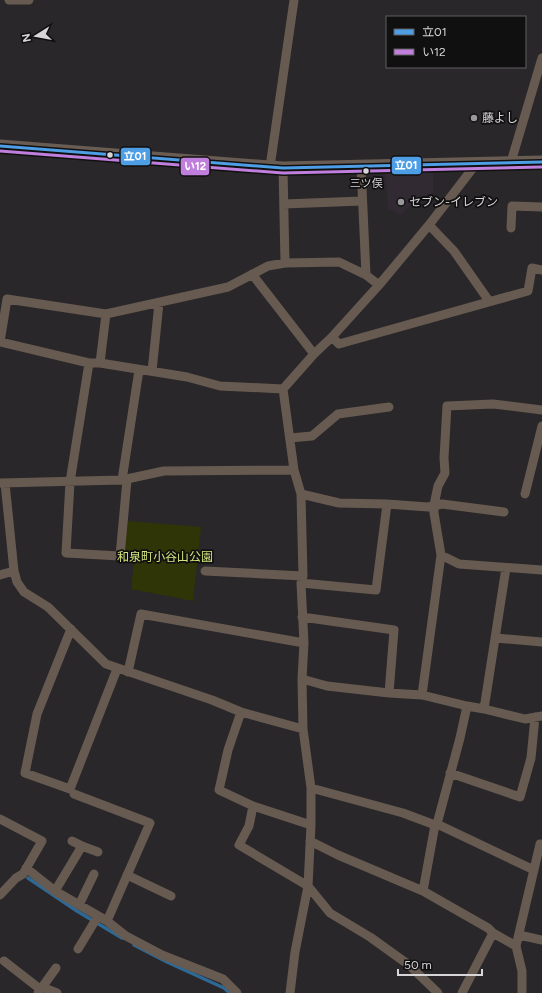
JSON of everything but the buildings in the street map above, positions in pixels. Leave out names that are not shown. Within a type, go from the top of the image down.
[{"type":"main road","points":[[0,146],[277,167],[542,162]]},
{"type":"street","points":[[9,0],[29,0]]},
{"type":"street","points":[[285,263],[284,204],[277,167],[294,0]]},
{"type":"street","points":[[511,162],[542,58]]},
{"type":"street","points":[[290,993],[295,952],[308,886],[311,788],[303,729],[302,679],[304,643],[302,617],[301,494],[294,470],[283,389],[379,285],[429,225],[476,164]]},
{"type":"street","points":[[361,166],[366,275]]},
{"type":"street","points":[[284,204],[362,201]]},
{"type":"street","points":[[511,228],[512,206],[542,207]]},
{"type":"street","points":[[429,225],[454,251],[489,301]]},
{"type":"street","points":[[283,389],[220,386],[187,377],[100,363],[89,363],[0,342],[6,299],[106,314],[228,287],[268,266],[285,263],[339,262],[366,275],[379,285]]},
{"type":"street","points":[[332,337],[339,344],[528,291],[532,268],[542,270]]},
{"type":"street","points":[[252,274],[314,354]]},
{"type":"street","points":[[152,371],[159,303]]},
{"type":"street","points":[[100,363],[106,314]]},
{"type":"street","points":[[89,363],[70,482],[66,553],[120,556],[124,480],[139,370]]},
{"type":"street","points":[[422,695],[442,555],[434,513],[434,505],[438,486],[445,473],[444,458],[447,406],[493,404],[542,410]]},
{"type":"street","points":[[290,438],[312,436],[338,414],[389,406]]},
{"type":"street","points":[[525,494],[542,426]]},
{"type":"street","points":[[294,470],[164,471],[124,480],[3,483],[14,571],[17,582],[24,592],[48,607],[106,664],[212,700],[241,712],[303,729]]},
{"type":"street","points":[[301,494],[339,503],[428,507],[442,504],[504,512]]},
{"type":"street","points":[[205,571],[302,579],[376,590],[387,504]]},
{"type":"street","points":[[442,555],[459,564],[542,570]]},
{"type":"street","points":[[484,709],[506,568]]},
{"type":"street","points":[[0,575],[14,571]]},
{"type":"street","points":[[128,672],[141,614],[304,643]]},
{"type":"street","points":[[302,617],[394,630],[389,693]]},
{"type":"street","points":[[71,629],[37,714],[25,773],[70,789],[117,669]]},
{"type":"street","points":[[495,638],[542,642]]},
{"type":"street","points":[[302,679],[327,686],[422,695],[525,719],[539,716],[531,758],[520,797],[450,773]]},
{"type":"street","points":[[424,891],[436,825],[460,738],[467,706]]},
{"type":"street","points":[[241,712],[228,750],[219,790],[253,806],[311,825]]},
{"type":"street","points":[[311,788],[403,813],[436,825],[534,870]]},
{"type":"street","points":[[74,794],[150,823],[107,921]]},
{"type":"street","points":[[253,806],[249,826],[239,845],[308,886],[330,913],[370,937],[409,965],[438,993]]},
{"type":"street","points":[[0,818],[42,841],[23,874],[16,878],[0,895]]},
{"type":"street","points":[[72,841],[98,852]]},
{"type":"street","points":[[310,841],[338,855],[424,891],[516,946]]},
{"type":"street","points":[[522,993],[522,971],[516,946],[540,844],[542,844]]},
{"type":"street","points":[[55,891],[82,846]]},
{"type":"street","points":[[26,868],[55,891],[80,905],[97,918],[107,921],[126,936],[162,955],[223,979],[237,993]]},
{"type":"street","points":[[80,905],[94,874]]},
{"type":"street","points":[[127,875],[171,896]]},
{"type":"street","points":[[78,949],[97,918]]},
{"type":"street","points":[[462,993],[493,933]]},
{"type":"street","points":[[519,935],[542,940]]},
{"type":"street","points":[[4,961],[40,990],[57,993]]},
{"type":"street","points":[[40,990],[56,968]]},
{"type":"shaded area","points":[[433,171],[433,193],[415,200],[401,215],[388,208],[385,173]]},
{"type":"green space","name":"和泉町小谷山公園","points":[[127,521],[201,527],[193,601],[131,589],[134,563],[123,561]]},
{"type":"waterway","points":[[28,878],[77,911],[122,938]]},
{"type":"waterway","points":[[134,945],[224,988],[230,993]]},
{"type":"transit line","name":"立01","points":[[0,146],[283,168],[542,162]]},
{"type":"transit line","name":"い12","points":[[0,151],[283,173],[542,167]]},
{"type":"place","name":"藤よし","points":[[474,118]]},
{"type":"place","name":"三ツ俣","points":[[366,171]]},
{"type":"place","name":"セブン-イレブン","points":[[401,202]]}]
